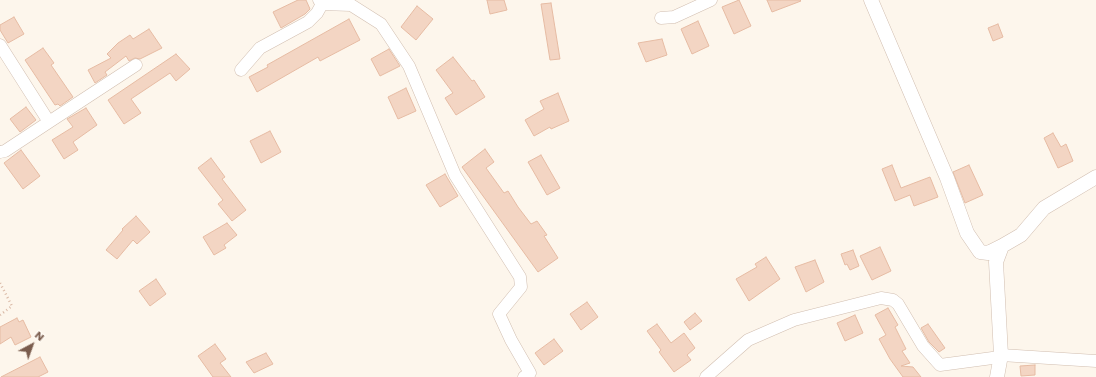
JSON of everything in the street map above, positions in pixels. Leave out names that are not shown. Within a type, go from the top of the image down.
[{"type":"street","points":[[662,18],[674,17],[711,0]]},
{"type":"street","points":[[872,0],[941,164],[967,233],[980,252],[988,252],[1021,235],[1044,208],[1096,176]]},
{"type":"street","points":[[241,70],[260,48],[308,22],[318,12],[321,2],[351,5],[381,24],[409,66],[455,175],[520,277],[521,287],[498,314],[530,373],[524,377]]},
{"type":"street","points":[[0,45],[49,122]]},
{"type":"street","points":[[0,152],[5,151],[136,64]]},
{"type":"street","points":[[998,377],[1001,356],[996,262],[1002,246]]},
{"type":"street","points":[[706,377],[748,340],[794,320],[881,298],[892,300],[898,304],[923,346],[936,362],[940,364],[1001,356],[1096,361]]},
{"type":"path","points":[[0,283],[12,306],[0,315]]},
{"type":"building","points":[[298,0],[306,0],[310,9],[305,14],[281,28],[273,12]]},
{"type":"building","points":[[487,0],[504,0],[507,10],[490,14]]},
{"type":"building","points":[[739,0],[751,26],[734,34],[722,7]]},
{"type":"building","points":[[767,0],[800,0],[801,1],[772,12]]},
{"type":"building","points":[[551,3],[560,59],[550,60],[541,4]]},
{"type":"building","points":[[417,6],[433,19],[416,40],[401,27]]},
{"type":"building","points":[[14,17],[24,34],[8,43],[0,30],[0,25]]},
{"type":"building","points":[[349,19],[360,40],[320,61],[318,57],[257,92],[249,77],[268,67],[267,65]]},
{"type":"building","points":[[698,21],[709,46],[692,54],[681,29]]},
{"type":"building","points":[[998,24],[1003,37],[993,41],[988,28]]},
{"type":"building","points":[[149,29],[162,48],[140,59],[135,58],[129,61],[126,56],[105,72],[107,75],[95,83],[88,70],[111,58],[107,54],[118,43],[130,35],[133,39]]},
{"type":"building","points":[[662,39],[667,55],[646,62],[638,43]]},
{"type":"building","points":[[43,48],[54,63],[51,65],[73,97],[60,106],[58,104],[55,105],[25,60]]},
{"type":"building","points":[[389,49],[400,66],[380,76],[371,59]]},
{"type":"building","points":[[176,54],[190,69],[176,81],[170,73],[131,99],[141,113],[124,124],[108,100]]},
{"type":"building","points":[[453,57],[472,81],[474,80],[485,97],[456,115],[445,98],[453,93],[436,70]]},
{"type":"building","points":[[406,88],[416,111],[398,119],[388,97]]},
{"type":"building","points":[[558,93],[569,121],[551,129],[550,127],[534,136],[525,120],[544,109],[540,101]]},
{"type":"building","points":[[26,107],[36,120],[20,132],[10,119]]},
{"type":"building","points":[[86,108],[97,125],[73,142],[78,150],[64,159],[52,140],[73,127],[67,119]]},
{"type":"building","points":[[270,131],[281,152],[261,163],[250,141]]},
{"type":"building","points":[[1053,133],[1061,147],[1066,144],[1073,161],[1058,168],[1044,138]]},
{"type":"building","points":[[485,149],[494,162],[486,168],[504,193],[508,191],[531,224],[537,221],[547,235],[544,236],[558,258],[538,272],[462,167]]},
{"type":"building","points":[[21,150],[40,176],[23,189],[4,163]]},
{"type":"building","points":[[541,155],[560,188],[547,195],[528,162]]},
{"type":"building","points":[[211,158],[225,177],[222,179],[246,210],[232,221],[218,204],[223,200],[198,168]]},
{"type":"building","points":[[892,165],[901,188],[930,177],[938,197],[914,206],[910,195],[895,201],[882,169]]},
{"type":"building","points":[[969,165],[983,195],[965,203],[953,172]]},
{"type":"building","points":[[445,174],[458,196],[440,207],[426,185]]},
{"type":"building","points":[[136,216],[150,232],[137,244],[133,240],[117,259],[106,250],[123,230],[122,229]]},
{"type":"building","points":[[227,223],[237,235],[224,245],[226,248],[214,255],[203,237]]},
{"type":"building","points":[[880,247],[891,271],[872,280],[860,256]]},
{"type":"building","points":[[853,250],[859,266],[850,270],[847,264],[845,265],[841,254]]},
{"type":"building","points":[[766,257],[780,279],[749,301],[736,279],[757,267],[755,264]]},
{"type":"building","points":[[815,260],[824,282],[806,292],[795,267]]},
{"type":"building","points":[[156,279],[166,294],[150,306],[139,291]]},
{"type":"building","points":[[587,302],[598,317],[581,330],[570,314]]},
{"type":"building","points":[[888,308],[898,325],[895,327],[906,349],[902,351],[910,363],[901,366],[913,367],[921,377],[903,377],[890,359],[879,339],[886,335],[875,315]]},
{"type":"building","points":[[695,313],[702,321],[690,330],[684,322]]},
{"type":"building","points":[[855,315],[863,333],[845,341],[837,323]]},
{"type":"building","points":[[17,318],[19,322],[23,320],[31,337],[15,345],[11,337],[0,344],[0,327]]},
{"type":"building","points":[[657,324],[671,343],[684,333],[695,348],[687,355],[691,360],[674,372],[659,352],[661,350],[647,331]]},
{"type":"building","points":[[928,324],[945,348],[939,352],[929,342],[921,328]]},
{"type":"building","points":[[554,339],[563,351],[544,365],[535,353]]},
{"type":"building","points":[[215,344],[226,359],[220,363],[231,377],[213,377],[198,356]]},
{"type":"building","points":[[266,353],[273,364],[254,373],[246,362]]},
{"type":"building","points":[[40,357],[48,372],[38,377],[1,377]]},
{"type":"building","points":[[1035,365],[1035,375],[1021,376],[1020,366]]}]
